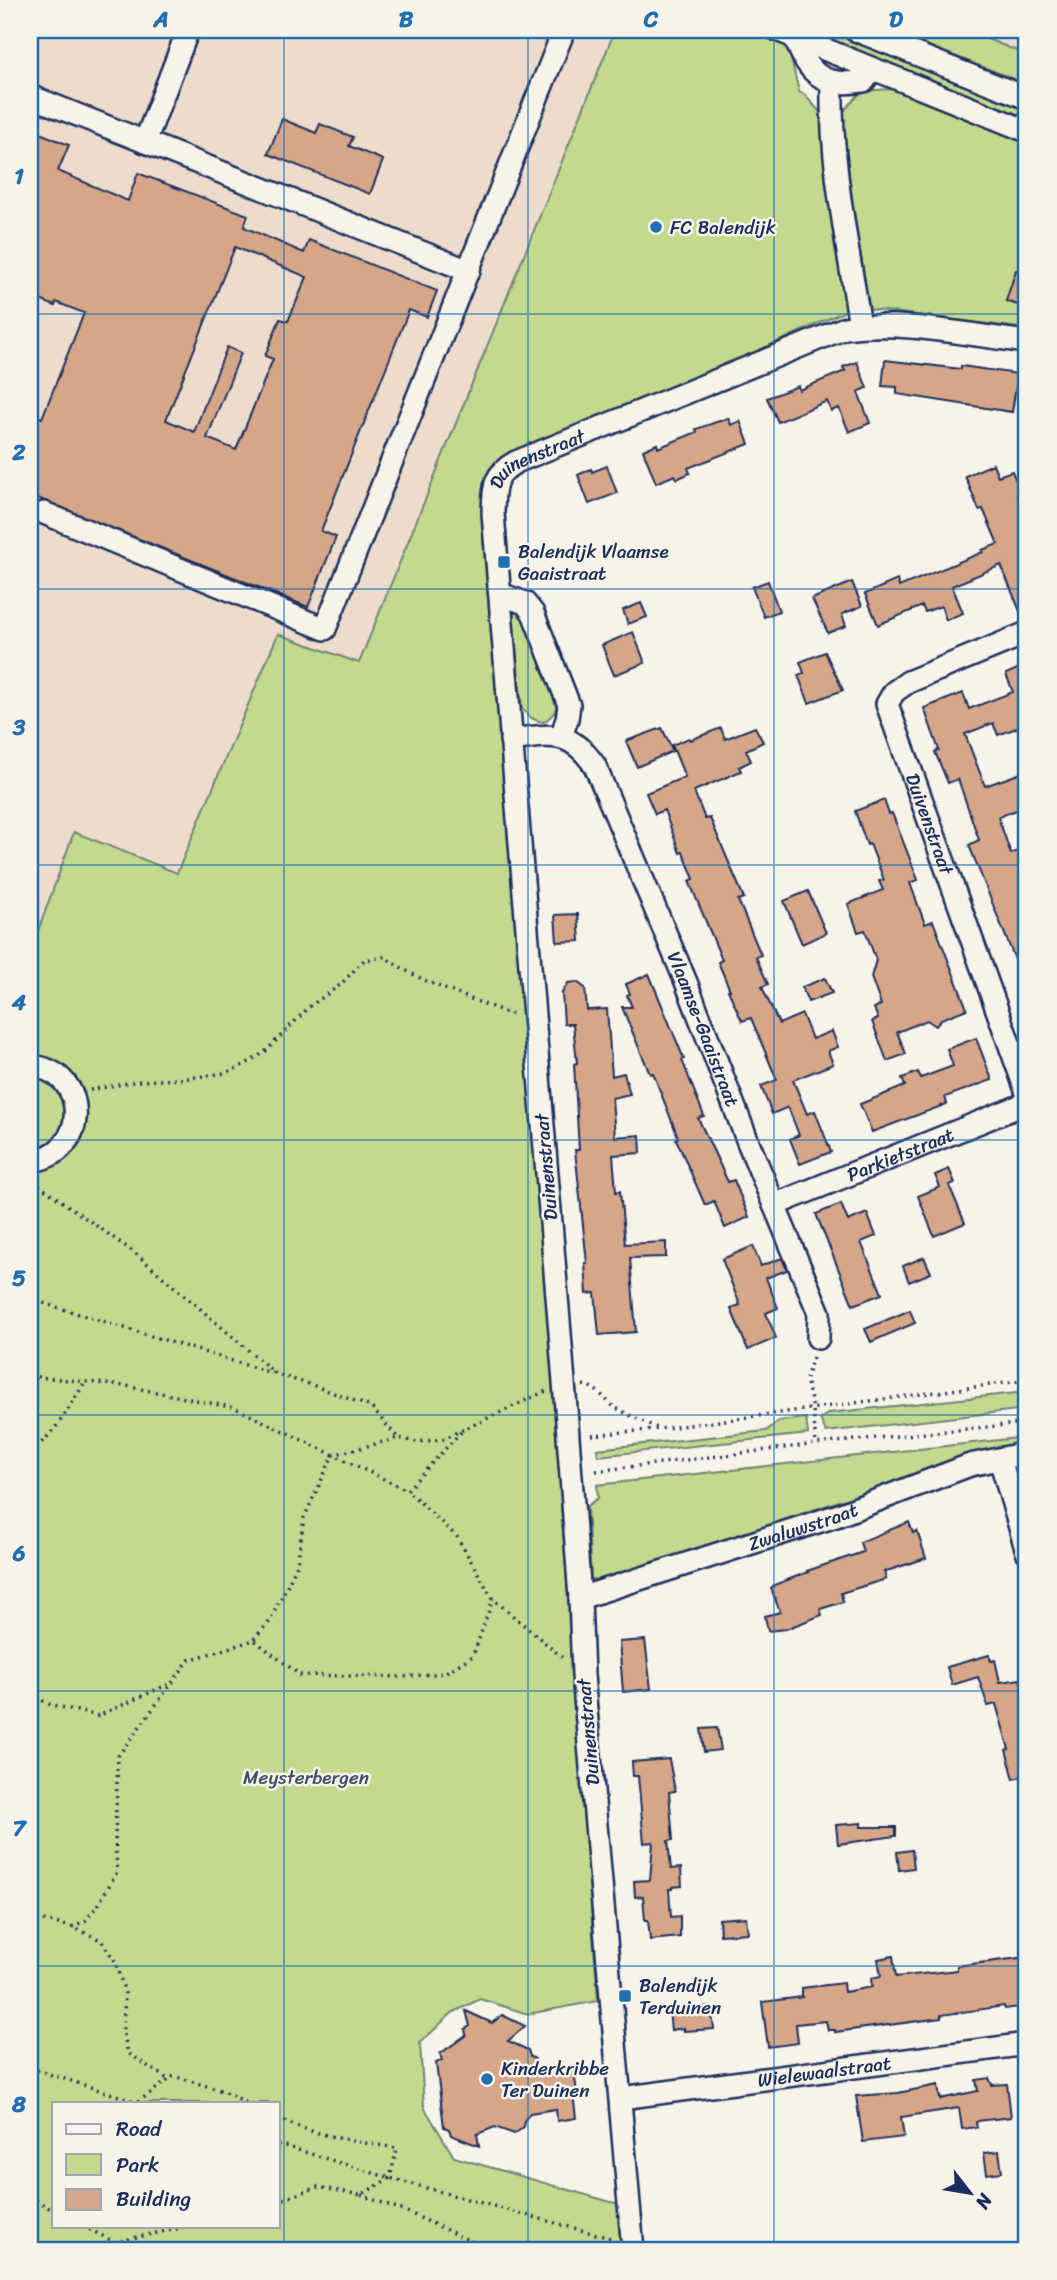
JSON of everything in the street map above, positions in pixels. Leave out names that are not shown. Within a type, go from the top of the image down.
[{"type":"street","points":[[145,142],[188,30]]},
{"type":"street","points":[[44,513],[325,629],[564,30]]},
{"type":"street","points":[[855,30],[1027,98]]},
{"type":"street","points":[[891,30],[912,51]]},
{"type":"street","points":[[790,32],[873,69],[1027,131]]},
{"type":"street","points":[[790,32],[805,62],[815,74],[832,82],[864,81],[873,69]]},
{"type":"street","points":[[832,82],[831,115],[837,169],[860,326]]},
{"type":"street","points":[[30,96],[469,271]]},
{"type":"street","name":"Duinenstraat","points":[[633,2247],[583,1675],[564,1382],[499,594],[493,513],[494,488],[506,468],[845,328],[908,327],[1027,342]]},
{"type":"street","points":[[499,594],[525,603],[533,613],[569,705],[561,737],[512,740]]},
{"type":"street","name":"Duivenstraat","points":[[1027,633],[908,682],[894,692],[887,704],[1027,1093]]},
{"type":"street","name":"Vlaamse-Gaaistraat","points":[[561,737],[577,744],[595,766],[686,982],[819,1313],[818,1338]]},
{"type":"street","points":[[30,1066],[48,1070],[61,1078],[76,1105],[76,1121],[71,1136],[61,1149],[48,1158],[30,1161]]},
{"type":"street","name":"Parkietstraat","points":[[774,1205],[1027,1103]]},
{"type":"street","name":"Zwaluwstraat","points":[[580,1598],[836,1516],[970,1465],[1027,1453]]},
{"type":"street","points":[[1000,1459],[1027,1552]]},
{"type":"street","name":"Wielewaalstraat","points":[[621,2098],[1027,2044]]},
{"type":"path","points":[[70,1090],[97,1090],[138,1081],[225,1073],[246,1064],[271,1046],[309,1007],[340,985],[363,960],[386,957],[398,967],[429,982],[534,1024]]},
{"type":"path","points":[[30,1178],[135,1253],[276,1374]]},
{"type":"path","points":[[30,1299],[318,1387],[371,1407],[398,1438]]},
{"type":"path","points":[[816,1444],[813,1409],[806,1379],[818,1338]]},
{"type":"path","points":[[30,1376],[126,1386],[235,1408],[407,1490],[457,1537],[493,1599],[583,1675]]},
{"type":"path","points":[[30,1385],[37,1377]]},
{"type":"path","points":[[592,1435],[659,1429],[1027,1380]]},
{"type":"path","points":[[30,1450],[37,1447],[68,1409],[85,1381]]},
{"type":"path","points":[[333,1455],[398,1438],[417,1442],[443,1439],[564,1382],[590,1386],[615,1407],[659,1429]]},
{"type":"path","points":[[596,1471],[816,1444],[1027,1423]]},
{"type":"path","points":[[407,1490],[465,1428]]},
{"type":"path","points":[[72,1927],[86,1920],[117,1872],[115,1836],[118,1756],[189,1660],[254,1640],[270,1621],[297,1565],[304,1518],[333,1455]]},
{"type":"path","points":[[254,1640],[300,1675],[402,1677],[444,1673],[473,1656],[493,1599]]},
{"type":"path","points":[[30,1694],[49,1704],[99,1716],[171,1684]]},
{"type":"path","points":[[30,1917],[72,1927],[101,1940],[115,1961],[125,1993],[123,2030],[128,2053],[169,2080]]},
{"type":"path","points":[[30,2068],[136,2102]]},
{"type":"path","points":[[140,2102],[174,2076],[246,2102]]},
{"type":"path","points":[[232,2096],[235,2102]]},
{"type":"path","points":[[280,2119],[342,2139],[397,2148],[390,2178],[361,2195]]},
{"type":"path","points":[[280,2145],[633,2247]]},
{"type":"path","points":[[280,2200],[318,2187],[361,2195],[405,2211],[490,2250]]},
{"type":"path","points":[[30,2196],[52,2210]]},
{"type":"path","points":[[87,2228],[114,2242],[180,2228]]},
{"type":"shaded area","points":[[30,30],[615,30],[359,663],[278,634],[177,873],[74,832],[30,953]]},
{"type":"shaded area","points":[[965,30],[1027,30],[1027,55]]},
{"type":"green space","name":"Meysterbergen","points":[[615,30],[746,30],[788,46],[799,92],[820,112],[852,308],[692,381],[500,460],[487,482],[484,552],[525,1013],[598,2001],[528,2014],[480,1999],[452,2013],[420,2043],[424,2107],[454,2157],[618,2204],[621,2250],[30,2250],[30,953],[74,832],[177,873],[278,634],[359,663]]},
{"type":"green space","points":[[812,30],[831,30],[845,34],[1027,107],[1027,119],[809,34]]},
{"type":"green space","points":[[906,30],[965,30],[1027,55],[1027,84],[916,41]]},
{"type":"green space","points":[[891,89],[1027,144],[1027,329],[869,309],[842,113],[862,91]]},
{"type":"green space","points":[[517,611],[525,618],[556,700],[555,710],[544,722],[531,718],[522,708],[513,616]]},
{"type":"green space","points":[[1027,1392],[1027,1409],[826,1432],[820,1419],[829,1413]]},
{"type":"green space","points":[[806,1418],[808,1434],[598,1456],[597,1449],[766,1431],[779,1421]]},
{"type":"green space","points":[[1027,1437],[1027,1448],[939,1467],[607,1580],[591,1579],[587,1506],[598,1498],[597,1485]]},
{"type":"building","points":[[282,119],[316,133],[320,124],[353,137],[349,146],[383,160],[370,194],[268,154]]},
{"type":"building","points":[[30,129],[69,145],[58,171],[128,201],[138,173],[248,215],[244,227],[304,253],[309,240],[437,291],[427,317],[409,310],[321,531],[336,537],[308,607],[30,495],[30,414],[42,418],[84,313],[30,296]],"holes":[[[235,247],[307,277],[288,321],[280,319],[265,356],[273,359],[236,450],[207,438],[241,353],[227,347],[194,432],[166,420]]]},
{"type":"building","points":[[1016,270],[1027,273],[1027,308],[1006,301]]},
{"type":"building","points":[[885,360],[1018,374],[1012,412],[897,394],[897,387],[882,386]]},
{"type":"building","points":[[857,362],[867,388],[858,392],[870,423],[849,432],[839,408],[831,411],[827,401],[778,422],[767,398],[798,386],[799,390],[845,371],[843,367]]},
{"type":"building","points":[[728,418],[731,425],[740,421],[749,444],[688,468],[690,473],[677,479],[675,475],[656,483],[643,450],[657,444],[658,448],[697,432],[696,429]]},
{"type":"building","points":[[993,464],[998,476],[1012,471],[1021,493],[1017,495],[1027,523],[1027,620],[1024,621],[1001,565],[952,586],[963,613],[946,620],[941,606],[925,612],[922,606],[878,625],[865,594],[897,580],[899,587],[998,544],[983,509],[979,510],[965,476]]},
{"type":"building","points":[[607,466],[617,493],[589,504],[578,475]]},
{"type":"building","points":[[768,581],[779,611],[764,617],[752,587]]},
{"type":"building","points":[[852,582],[862,606],[842,614],[846,626],[828,633],[812,599]]},
{"type":"building","points":[[641,603],[647,617],[628,624],[623,610]]},
{"type":"building","points":[[633,632],[645,663],[614,675],[602,645]]},
{"type":"building","points":[[825,652],[843,690],[809,703],[798,675],[804,673],[800,662]]},
{"type":"building","points":[[1027,665],[1027,695],[1018,698],[1027,724],[998,735],[993,723],[965,734],[985,786],[1027,771],[1027,806],[998,817],[1011,854],[1027,847],[1026,987],[969,845],[979,840],[958,779],[948,783],[935,752],[939,750],[924,708],[963,693],[969,709],[1013,692],[1006,674]]},
{"type":"building","points":[[755,727],[763,742],[746,750],[751,761],[739,767],[741,771],[694,791],[705,819],[710,818],[744,898],[738,900],[761,955],[756,957],[768,984],[762,987],[779,1024],[802,1014],[812,1039],[832,1031],[838,1047],[828,1051],[833,1064],[793,1080],[807,1114],[815,1111],[831,1152],[800,1164],[790,1139],[799,1135],[788,1107],[772,1114],[761,1086],[777,1080],[751,1018],[742,1021],[728,990],[718,962],[722,960],[689,881],[694,879],[683,852],[680,853],[664,810],[655,814],[646,793],[685,777],[672,745],[721,728],[725,739]]},
{"type":"building","points":[[662,728],[673,751],[637,767],[626,741]]},
{"type":"building","points":[[884,800],[889,814],[892,813],[918,880],[910,883],[925,924],[933,921],[967,1009],[941,1019],[936,1026],[927,1020],[897,1032],[906,1054],[887,1061],[872,1021],[878,1019],[874,1008],[881,1005],[871,977],[876,960],[865,930],[858,932],[848,904],[883,890],[879,881],[884,880],[870,844],[867,845],[855,811]]},
{"type":"building","points":[[808,891],[826,933],[802,944],[784,901]]},
{"type":"building","points":[[578,914],[580,941],[557,942],[555,915]]},
{"type":"building","points":[[649,974],[704,1116],[698,1118],[728,1182],[734,1180],[749,1217],[725,1228],[714,1201],[705,1205],[676,1139],[678,1137],[653,1073],[650,1074],[622,1007],[632,1007],[626,984]]},
{"type":"building","points":[[825,978],[832,993],[808,1002],[802,987]]},
{"type":"building","points":[[577,982],[585,988],[587,1010],[607,1009],[612,1076],[624,1073],[630,1094],[612,1098],[615,1137],[640,1135],[641,1153],[613,1155],[616,1192],[620,1191],[625,1244],[666,1242],[666,1257],[630,1258],[636,1332],[599,1335],[595,1293],[587,1294],[587,1263],[575,1150],[579,1150],[574,1064],[577,1063],[573,1024],[564,1024],[562,993],[568,983]]},
{"type":"building","points":[[976,1038],[992,1080],[945,1097],[947,1104],[872,1132],[860,1104],[905,1086],[902,1078],[918,1072],[921,1078],[953,1066],[947,1049]]},
{"type":"building","points":[[949,1169],[955,1183],[949,1185],[965,1223],[934,1236],[918,1196],[940,1187],[935,1175]]},
{"type":"building","points":[[841,1204],[848,1221],[867,1213],[876,1236],[861,1242],[882,1294],[853,1305],[816,1214]]},
{"type":"building","points":[[753,1246],[761,1266],[782,1258],[787,1270],[766,1278],[778,1308],[766,1313],[776,1338],[748,1350],[731,1309],[740,1305],[722,1259]]},
{"type":"building","points":[[924,1257],[931,1273],[909,1282],[903,1266]]},
{"type":"building","points":[[910,1310],[915,1323],[871,1342],[865,1329]]},
{"type":"building","points":[[909,1522],[913,1533],[917,1531],[926,1558],[884,1572],[886,1579],[841,1593],[843,1602],[820,1609],[822,1615],[786,1629],[768,1631],[765,1616],[780,1612],[771,1588],[774,1585],[863,1552],[860,1542]]},
{"type":"building","points":[[645,1640],[651,1689],[623,1692],[619,1642]]},
{"type":"building","points":[[989,1655],[991,1661],[995,1660],[1000,1682],[1020,1679],[1027,1703],[1027,1775],[1014,1779],[1006,1750],[1009,1749],[996,1704],[988,1706],[978,1677],[952,1685],[947,1667]]},
{"type":"building","points":[[717,1728],[721,1750],[704,1752],[701,1729]]},
{"type":"building","points":[[669,1759],[675,1791],[669,1792],[673,1840],[668,1841],[671,1869],[681,1868],[682,1886],[669,1889],[671,1917],[680,1916],[680,1937],[650,1940],[643,1896],[635,1897],[634,1881],[650,1880],[653,1842],[644,1843],[638,1776],[633,1776],[632,1762]]},
{"type":"building","points":[[861,1823],[861,1827],[896,1827],[896,1836],[838,1844],[836,1825]]},
{"type":"building","points":[[912,1850],[914,1868],[899,1870],[897,1852]]},
{"type":"building","points":[[746,1917],[748,1933],[720,1935],[719,1919]]},
{"type":"building","points":[[893,1956],[896,1977],[957,1970],[957,1966],[1027,1957],[1027,2006],[1005,2009],[1004,2006],[941,2015],[941,2018],[835,2032],[828,2030],[826,2021],[796,2024],[798,2043],[768,2047],[762,2002],[802,1997],[802,1988],[843,1983],[844,1992],[872,1987],[871,1978],[881,1976],[878,1959]]},
{"type":"building","points":[[711,2007],[714,2029],[671,2030],[669,2011]]},
{"type":"building","name":"Kinderkribbe Ter Duinen","points":[[466,2011],[492,2023],[502,2015],[525,2026],[508,2041],[528,2050],[530,2056],[535,2059],[537,2075],[574,2070],[576,2118],[557,2121],[556,2109],[530,2113],[523,2128],[514,2134],[495,2127],[477,2134],[479,2146],[451,2135],[449,2129],[444,2127],[436,2063],[442,2060],[440,2054],[466,2035],[465,2029],[470,2026]]},
{"type":"building","points":[[989,2078],[992,2085],[1007,2084],[1011,2117],[976,2121],[977,2127],[962,2129],[959,2108],[901,2117],[904,2137],[863,2142],[856,2096],[898,2093],[938,2085],[940,2099],[978,2091],[976,2080]]},
{"type":"building","points":[[999,2151],[1002,2172],[987,2174],[984,2153]]},
{"type":"place","name":"FC Balendijk","points":[[656,227]]},
{"type":"place","name":"Balendijk Vlaamse Gaaistraat","points":[[504,562]]},
{"type":"place","name":"Balendijk Terduinen","points":[[625,1996]]},
{"type":"place","name":"Kinderkribbe Ter Duinen","points":[[487,2079]]}]
